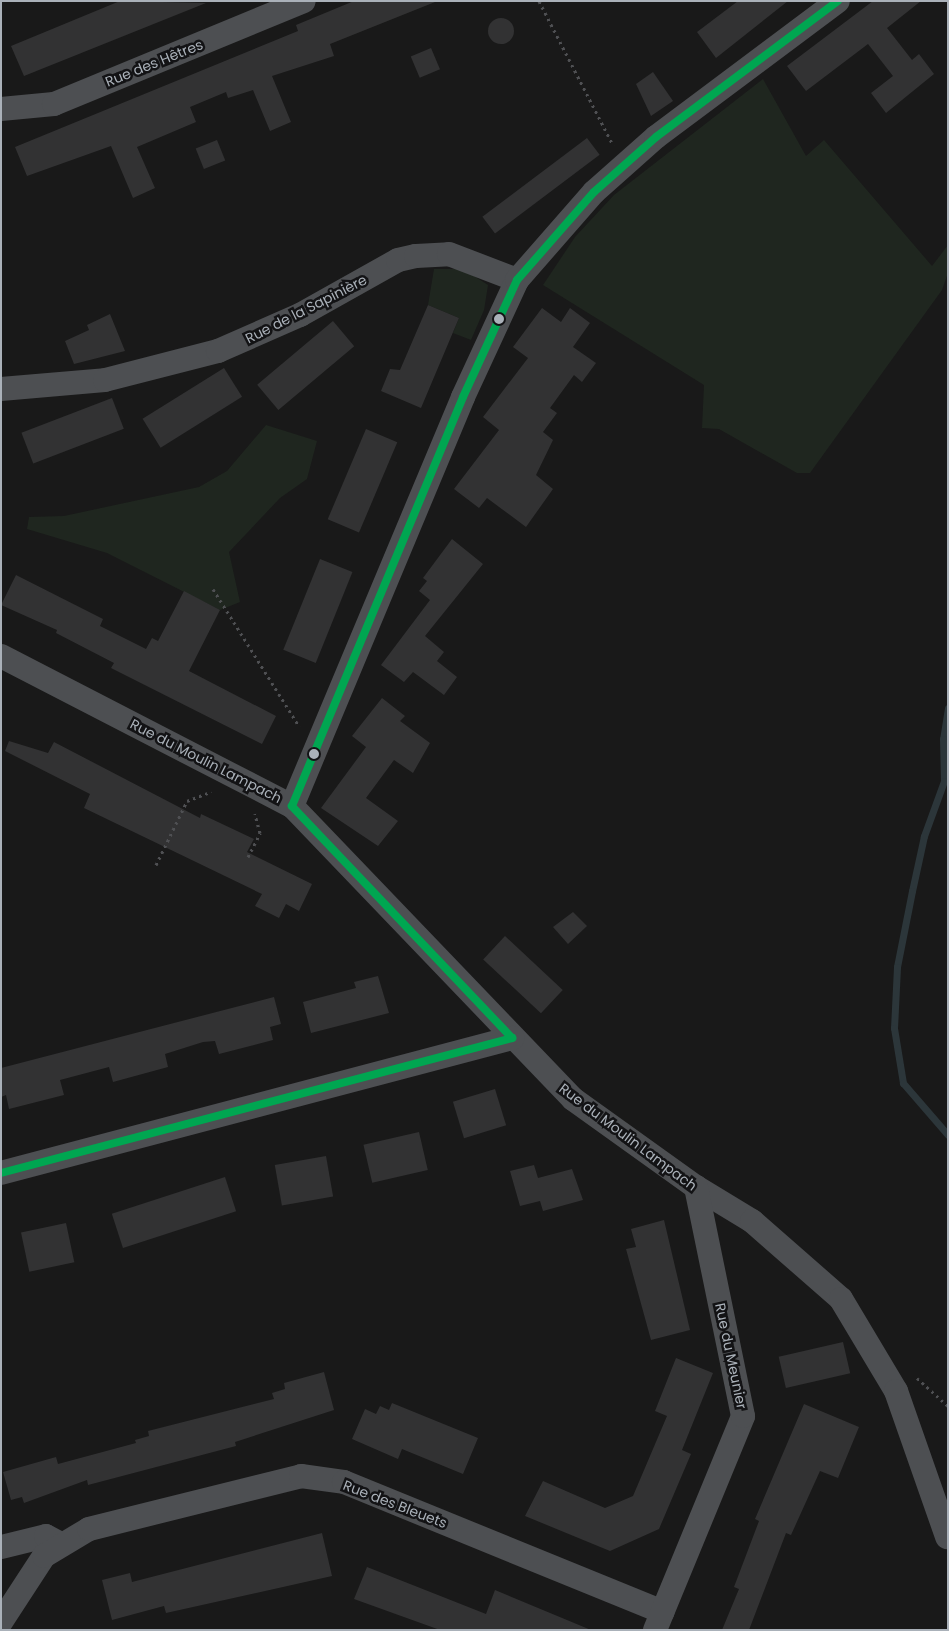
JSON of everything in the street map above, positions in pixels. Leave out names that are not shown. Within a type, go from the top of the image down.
[{"type":"street","name":"Rue des Hêtres","points":[[1,109],[54,104],[304,1]]},
{"type":"street","points":[[292,806],[463,397],[517,280],[594,192],[624,166],[838,1]]},
{"type":"street","name":"Rue de la Sapinière","points":[[1,389],[105,380],[218,351],[262,334],[398,260],[416,256],[449,254],[517,280]]},
{"type":"street","name":"Rue du Moulin Lampach","points":[[1,656],[292,806],[512,1038],[573,1099],[696,1187],[752,1221],[841,1299],[896,1391],[947,1537]]},
{"type":"street","points":[[1,1173],[512,1038]]},
{"type":"street","name":"Rue du Meunier","points":[[658,1621],[701,1527],[743,1416],[696,1187]]},
{"type":"street","name":"Rue des Bleuets","points":[[1,1622],[44,1556],[61,1544],[89,1529],[301,1476],[344,1482],[658,1621]]},
{"type":"street","points":[[1,1547],[46,1536],[61,1544]]},
{"type":"path","points":[[539,1],[624,166]]},
{"type":"path","points":[[213,589],[270,686],[317,748]]},
{"type":"path","points":[[156,865],[187,801],[221,791]]},
{"type":"path","points":[[248,808],[260,827],[248,857]]},
{"type":"shaded area","points":[[763,79],[806,156],[824,140],[932,266],[948,245],[948,273],[942,290],[810,473],[797,473],[719,429],[702,428],[704,385],[543,285],[575,237],[614,195]]},
{"type":"shaded area","points":[[434,269],[463,269],[488,285],[484,310],[471,340],[453,333],[459,318],[428,305]]},
{"type":"shaded area","points":[[266,425],[317,441],[307,479],[280,498],[229,552],[240,602],[220,610],[107,553],[27,529],[29,517],[64,516],[199,487],[227,471]]},
{"type":"building","points":[[120,1],[206,3],[24,76],[11,46]]},
{"type":"building","points":[[354,1],[435,2],[330,44],[334,56],[272,76],[291,122],[270,131],[253,90],[228,98],[226,92],[190,107],[196,122],[137,147],[155,188],[133,198],[111,146],[27,176],[15,147],[298,31],[296,25]]},
{"type":"building","points":[[738,1],[788,1],[716,58],[697,32]]},
{"type":"building","points":[[873,1],[921,1],[887,28],[912,60],[919,54],[934,74],[886,113],[871,93],[893,76],[868,44],[806,91],[787,66]]},
{"type":"building","points":[[501,18],[510,22],[514,31],[510,40],[501,44],[492,40],[488,31],[492,22]]},
{"type":"building","points":[[431,48],[440,69],[420,78],[411,57]]},
{"type":"building","points":[[653,72],[673,101],[651,116],[636,84]]},
{"type":"building","points":[[587,138],[600,155],[495,234],[482,217]]},
{"type":"building","points":[[217,140],[225,160],[204,169],[196,149]]},
{"type":"building","points":[[428,305],[459,318],[421,408],[381,391],[390,369],[400,370]]},
{"type":"building","points":[[542,308],[561,322],[570,308],[590,323],[573,347],[596,363],[582,382],[574,375],[550,408],[557,413],[543,432],[553,440],[536,475],[553,489],[526,527],[487,498],[479,508],[454,489],[499,430],[483,417],[528,358],[513,347]]},
{"type":"building","points":[[110,314],[125,351],[74,364],[65,341],[89,330],[87,325]]},
{"type":"building","points":[[333,321],[354,346],[278,410],[257,385]]},
{"type":"building","points":[[224,368],[242,397],[161,448],[143,419]]},
{"type":"building","points":[[112,398],[124,429],[33,464],[21,433]]},
{"type":"building","points":[[366,429],[397,442],[359,532],[328,519]]},
{"type":"building","points":[[452,539],[483,564],[425,636],[444,652],[437,661],[457,677],[444,695],[413,672],[404,682],[381,665],[430,600],[419,591],[427,581],[423,578]]},
{"type":"building","points":[[320,559],[352,572],[316,663],[283,650]]},
{"type":"building","points":[[16,575],[103,619],[100,626],[146,649],[152,638],[158,641],[184,591],[220,610],[189,671],[276,716],[262,744],[111,668],[114,663],[56,633],[57,630],[1,605]]},
{"type":"building","points":[[382,698],[405,716],[400,721],[430,743],[413,773],[394,760],[366,798],[398,821],[378,846],[321,808],[366,747],[352,736]]},
{"type":"building","points":[[9,741],[48,753],[54,742],[200,818],[201,814],[254,839],[247,852],[312,884],[299,911],[286,904],[279,918],[255,906],[262,894],[84,808],[90,794],[5,751]]},
{"type":"building","points":[[573,912],[587,926],[568,944],[553,927]]},
{"type":"building","points":[[505,936],[563,990],[541,1013],[483,959]]},
{"type":"building","points":[[378,976],[389,1013],[311,1033],[303,1002],[356,988],[354,982]]},
{"type":"building","points":[[274,997],[281,1024],[270,1027],[273,1040],[219,1054],[215,1041],[203,1042],[165,1054],[168,1067],[113,1082],[109,1067],[60,1080],[64,1095],[9,1109],[6,1095],[1,1097],[1,1068]]},
{"type":"building","points":[[495,1089],[506,1125],[464,1138],[453,1102]]},
{"type":"building","points":[[419,1132],[428,1170],[372,1183],[363,1145]]},
{"type":"building","points":[[326,1156],[333,1196],[282,1205],[275,1165]]},
{"type":"building","points":[[534,1165],[538,1178],[572,1169],[583,1200],[543,1211],[540,1201],[520,1206],[510,1171]]},
{"type":"building","points":[[225,1177],[236,1211],[123,1248],[112,1214]]},
{"type":"building","points":[[664,1220],[690,1330],[651,1340],[626,1249],[636,1247],[631,1229]]},
{"type":"building","points":[[66,1223],[74,1262],[29,1272],[21,1233]]},
{"type":"building","points":[[843,1342],[850,1373],[786,1388],[779,1357]]},
{"type":"building","points":[[676,1358],[713,1373],[682,1450],[691,1454],[659,1529],[610,1551],[525,1516],[543,1481],[605,1508],[633,1496],[667,1416],[655,1411]]},
{"type":"building","points":[[324,1372],[334,1410],[235,1442],[236,1446],[88,1485],[87,1480],[24,1503],[22,1497],[11,1500],[3,1472],[56,1457],[58,1464],[136,1443],[135,1440],[149,1436],[148,1431],[274,1399],[272,1393],[285,1389],[284,1383]]},
{"type":"building","points":[[392,1403],[478,1438],[463,1474],[402,1449],[398,1459],[352,1439],[365,1409],[376,1414],[380,1406],[389,1410]]},
{"type":"building","points":[[804,1404],[859,1427],[838,1478],[820,1471],[791,1535],[786,1533],[749,1630],[722,1630],[739,1589],[734,1587],[759,1521],[755,1519]]},
{"type":"building","points":[[322,1533],[332,1576],[166,1613],[164,1606],[112,1620],[102,1580],[130,1573],[132,1582]]},
{"type":"building","points":[[367,1567],[486,1614],[495,1590],[591,1630],[440,1630],[354,1599]]},
{"type":"waterway","points":[[948,708],[943,739],[944,781],[924,836],[912,891],[897,967],[894,1028],[903,1083],[948,1135]]},
{"type":"transit line","points":[[1,1173],[512,1038],[292,806],[463,397],[517,280],[594,192],[656,137],[838,1]]}]
